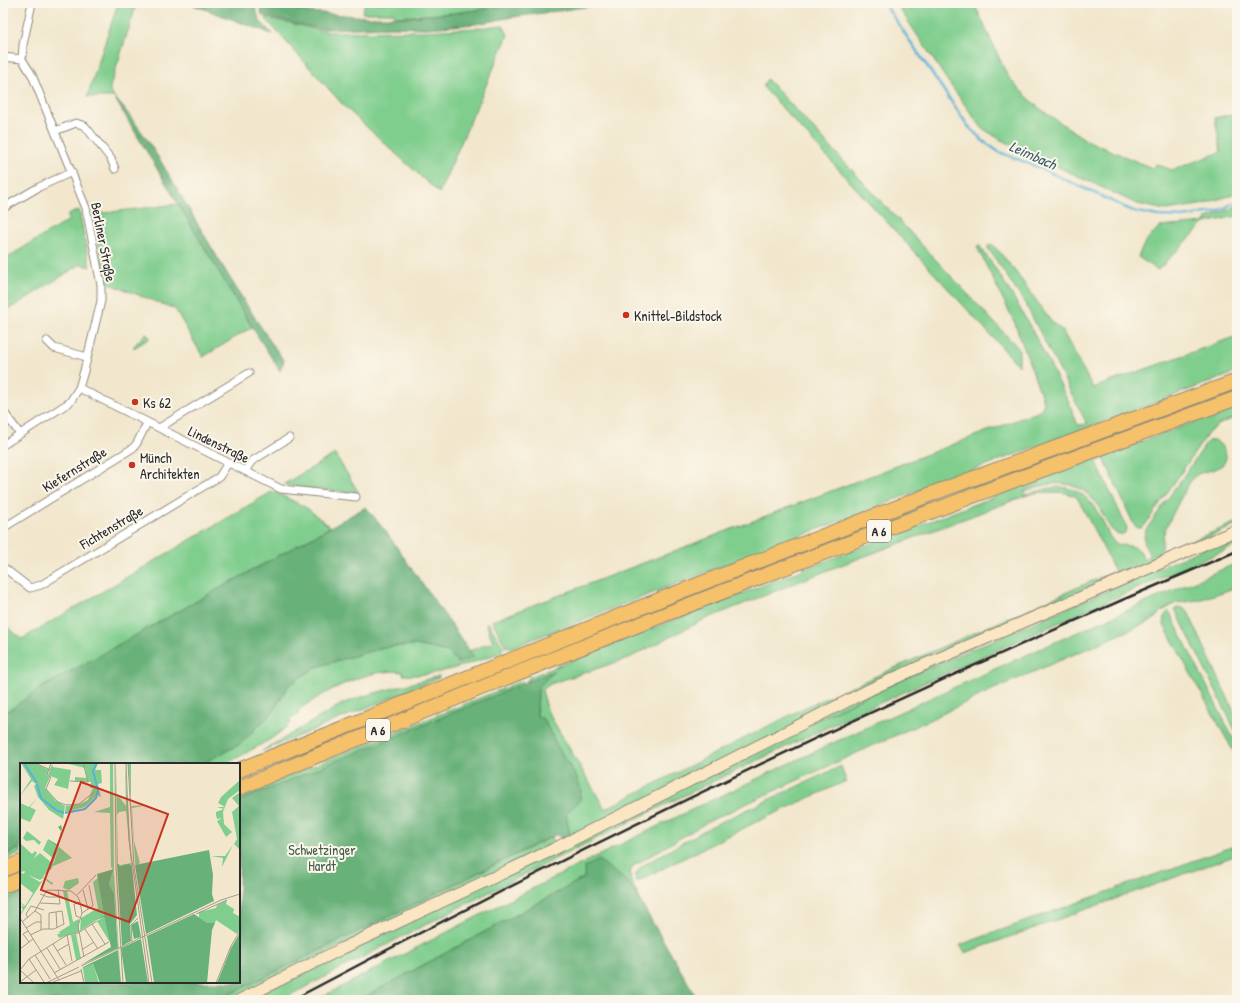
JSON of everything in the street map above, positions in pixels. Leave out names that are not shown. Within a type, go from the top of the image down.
[{"type":"highway","name":"A 6","points":[[240,770],[669,596],[924,497],[1237,381]]},
{"type":"highway","name":"A 6","points":[[240,788],[520,672],[942,507],[1237,398]]},
{"type":"highway","points":[[3,870],[20,862]]},
{"type":"highway","points":[[3,886],[20,878]]},
{"type":"main road","points":[[240,1000],[343,948],[552,850],[871,689],[1237,530]]},
{"type":"street","points":[[3,57],[22,59],[23,45],[32,3]]},
{"type":"street","name":"Berliner Straße","points":[[3,444],[70,402],[78,388],[101,301],[101,285],[86,208],[32,75],[22,59]]},
{"type":"street","points":[[55,131],[76,123],[84,126],[111,159],[115,169]]},
{"type":"street","points":[[3,208],[39,187],[72,172]]},
{"type":"street","points":[[47,340],[54,348],[87,356]]},
{"type":"street","points":[[159,428],[249,373]]},
{"type":"street","name":"Lindenstraße","points":[[78,388],[282,489],[356,497]]},
{"type":"street","points":[[3,411],[20,434]]},
{"type":"street","name":"Kiefernstraße","points":[[3,528],[133,448],[147,423]]},
{"type":"street","points":[[245,471],[252,461],[289,438]]},
{"type":"street","name":"Fichtenstraße","points":[[3,567],[30,588],[41,585],[219,477],[228,463]]},
{"type":"green space","points":[[118,3],[137,3],[110,87],[110,92],[114,97],[87,97]]},
{"type":"green space","points":[[188,3],[253,3],[260,21],[272,34]]},
{"type":"green space","points":[[259,3],[270,3],[310,12],[367,17],[409,17],[500,7],[501,3],[512,3],[511,5],[527,3],[614,3],[507,18],[476,24],[427,28],[390,27],[325,29],[262,15]]},
{"type":"green space","points":[[365,3],[501,3],[500,7],[454,13],[395,17],[394,13],[362,13]]},
{"type":"green space","points":[[896,3],[974,3],[1007,75],[1039,108],[1086,140],[1152,168],[1156,164],[1172,170],[1221,152],[1215,118],[1237,113],[1237,191],[1229,196],[1199,205],[1166,210],[1137,204],[1001,140],[982,128],[949,83]]},
{"type":"green space","points":[[264,17],[328,32],[426,31],[503,25],[508,35],[439,193],[345,107]]},
{"type":"green space","points":[[767,79],[1019,349],[1019,366],[763,87]]},
{"type":"green space","points":[[114,97],[136,124],[155,152],[236,287],[284,361],[280,371],[252,327]]},
{"type":"green space","points":[[179,204],[252,327],[203,357],[175,309],[105,282],[94,214]]},
{"type":"green space","points":[[1237,205],[1237,216],[1205,223],[1207,218]]},
{"type":"green space","points":[[79,210],[90,267],[81,264],[3,313],[3,260],[69,220],[67,215]]},
{"type":"green space","points":[[1205,223],[1158,270],[1138,257],[1145,242],[1159,227]]},
{"type":"green space","points":[[992,244],[1015,271],[1054,324],[1062,330],[1093,388],[1237,336],[1237,372],[946,480],[510,648],[509,646],[506,647],[492,621],[1040,411],[1044,403],[1014,321],[978,249],[977,246],[979,245],[1016,301],[1027,321],[1070,404],[1078,425],[1087,424],[1026,305],[988,248],[988,246]]},
{"type":"green space","points":[[146,333],[150,338],[134,348],[133,347]]},
{"type":"green space","points":[[1237,386],[1237,392],[762,570],[760,566],[995,476]]},
{"type":"green space","points":[[1237,406],[1237,420],[1233,422],[1231,419],[1220,424],[1209,432],[1145,525],[1141,528],[1134,525],[1104,459],[1096,462],[1127,528],[1123,534],[1116,533],[1112,530],[1091,497],[1083,490],[1074,486],[1064,484],[1044,485],[1024,492],[1026,495],[1050,488],[1060,487],[1070,488],[1078,492],[1094,506],[1114,542],[1120,545],[1134,547],[1141,552],[1144,559],[1150,556],[1144,537],[1146,530],[1208,441],[1215,440],[1222,446],[1226,455],[1223,465],[1216,469],[1203,472],[1195,476],[1192,480],[1166,527],[1163,536],[1162,549],[1157,553],[1158,555],[1237,522],[1237,525],[1137,567],[571,836],[570,835],[566,814],[580,800],[581,790],[577,778],[557,746],[545,722],[541,717],[537,716],[538,689],[541,684],[554,672],[527,683],[526,681],[529,680],[528,678],[793,573]],"holes":[[[1033,493],[1067,493],[1077,497],[1115,571],[806,707],[605,809],[548,712],[542,690],[550,684],[629,658],[701,621],[828,570]]]},
{"type":"green space","points":[[335,454],[359,493],[301,488],[284,484]]},
{"type":"green space","points":[[273,491],[307,508],[330,527],[39,689],[10,710],[3,713],[3,623],[22,639]]},
{"type":"green space","points":[[366,507],[386,532],[474,657],[458,663],[448,652],[416,645],[384,647],[316,667],[289,685],[272,713],[240,744],[203,763],[20,763],[20,848],[3,856],[3,713],[10,710],[39,689]]},
{"type":"green space","points":[[1237,534],[1237,545],[1056,624],[756,761],[517,878],[281,1000],[247,1000],[878,690]]},
{"type":"green space","points":[[1237,563],[1237,587],[1199,600],[1176,603],[1162,611],[1153,620],[994,689],[709,821],[633,866],[630,879],[640,900],[630,884],[585,867],[584,878],[359,1000],[316,1000],[539,885],[708,802],[941,693]]},
{"type":"green space","points":[[1181,607],[1188,612],[1237,718],[1237,734],[1175,609]]},
{"type":"green space","points":[[1169,611],[1237,746],[1237,758],[1165,627],[1164,618]]},
{"type":"green space","points":[[486,623],[488,623],[504,648],[501,649],[502,652],[441,672],[403,675],[403,672],[390,671],[375,673],[347,682],[320,696],[297,711],[299,714],[295,718],[293,716],[289,721],[291,723],[269,740],[228,763],[203,763],[240,744],[272,713],[289,685],[316,667],[384,647],[416,645],[473,657],[469,651],[493,642]]},
{"type":"green space","name":"Schwetzinger Hardt","points":[[554,671],[538,689],[537,716],[541,717],[545,722],[557,746],[577,778],[581,790],[580,800],[566,814],[570,835],[561,839],[557,834],[218,1000],[3,1000],[3,901],[20,893],[20,983],[240,983],[240,801]]},
{"type":"green space","points":[[439,676],[439,678],[262,751],[342,704],[364,696]]},
{"type":"green space","points":[[522,681],[525,684],[240,801],[240,796]]},
{"type":"green space","points":[[841,766],[846,781],[752,824],[636,882],[636,874],[642,866],[710,827]]},
{"type":"green space","points":[[552,837],[555,842],[545,847],[546,849],[270,979],[230,1000],[218,1000]]},
{"type":"green space","points":[[1237,845],[1237,855],[965,953],[960,945]]},
{"type":"green space","points":[[20,848],[20,853],[3,861],[3,856]]},
{"type":"green space","points":[[599,860],[630,884],[698,1000],[359,1000],[584,878],[585,867]]},
{"type":"green space","points":[[20,888],[20,893],[3,901],[3,896]]},
{"type":"waterway","name":"Leimbach","points":[[884,3],[968,126],[983,141],[999,152],[1038,167],[1133,211],[1158,216],[1183,217],[1219,211],[1237,201]]},
{"type":"railway","points":[[292,1000],[408,939],[642,821],[878,709],[1117,602],[1237,551]]},
{"type":"place","name":"Knittel-Bildstock","points":[[626,315]]},
{"type":"place","name":"Ks 62","points":[[135,402]]},
{"type":"place","name":"Münch Architekten","points":[[132,465]]}]
